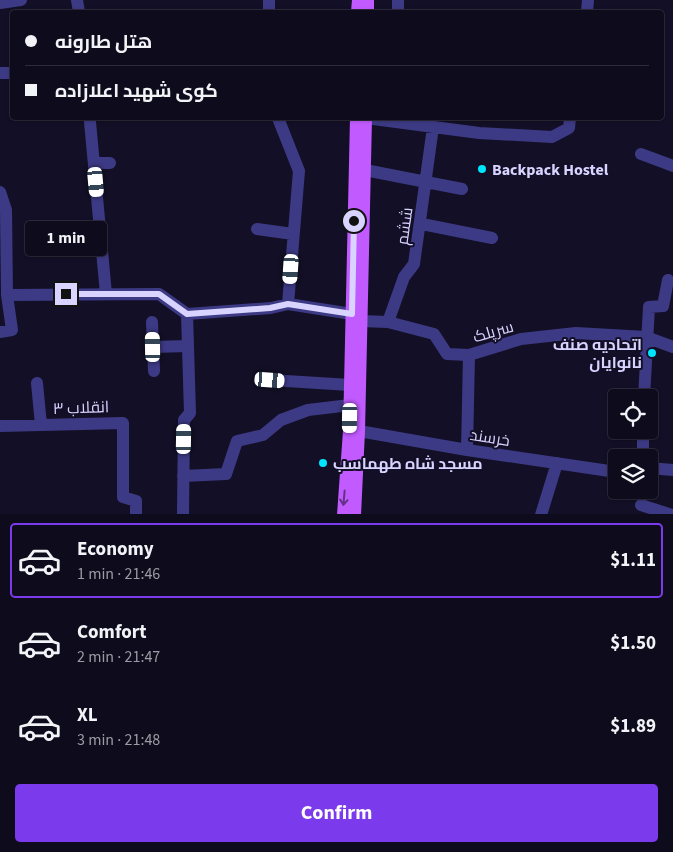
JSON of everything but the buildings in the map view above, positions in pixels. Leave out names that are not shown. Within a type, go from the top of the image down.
[{"type":"main road","points":[[355,514],[359,431],[356,120]]},
{"type":"main road","points":[[342,514],[350,385],[357,317],[366,120]]},
{"type":"street","points":[[0,3],[21,0]]},
{"type":"street","points":[[279,120],[299,171],[288,304]]},
{"type":"street","points":[[381,120],[479,134],[552,137],[568,128],[570,120]]},
{"type":"street","points":[[90,122],[106,294]]},
{"type":"street","name":"ششم","points":[[388,322],[404,277],[414,264],[422,224],[433,127]]},
{"type":"street","points":[[642,154],[673,166]]},
{"type":"street","points":[[94,163],[110,164]]},
{"type":"street","points":[[365,170],[462,189]]},
{"type":"street","points":[[0,192],[6,210],[6,331]]},
{"type":"street","points":[[422,224],[492,238]]},
{"type":"street","points":[[257,230],[293,234]]},
{"type":"street","points":[[644,389],[649,307],[663,306],[668,280]]},
{"type":"street","points":[[7,295],[159,294],[187,314],[190,413],[184,420],[183,514]]},
{"type":"street","name":"سرپلک","points":[[187,314],[270,308],[288,304],[388,322],[434,334],[447,354],[469,355],[521,339],[576,333],[646,337],[673,347]]},
{"type":"street","points":[[152,322],[154,372]]},
{"type":"street","points":[[153,347],[188,346]]},
{"type":"street","points":[[467,450],[469,355]]},
{"type":"street","points":[[270,380],[350,385]]},
{"type":"street","points":[[37,383],[41,425]]},
{"type":"street","points":[[184,476],[226,474],[237,441],[263,434],[281,420],[308,410],[350,405]]},
{"type":"street","name":"انقلاب ۳","points":[[0,426],[123,422],[123,496],[136,501],[136,514]]},
{"type":"street","name":"خرسند","points":[[359,431],[467,450],[608,471]]},
{"type":"street","points":[[541,514],[557,463]]},
{"type":"street","points":[[658,469],[673,470]]},
{"type":"street","points":[[641,505],[672,514]]},
{"type":"place","name":"Backpack Hostel","points":[[482,169]]},
{"type":"place","name":"اتحادیه صنف نانوایان","points":[[652,353]]},
{"type":"place","name":"مسجد شاه طهماسب","points":[[323,463]]},
{"type":"route","points":[[66,294],[159,294],[187,314],[270,308],[288,304],[352,314],[354,221]]}]
